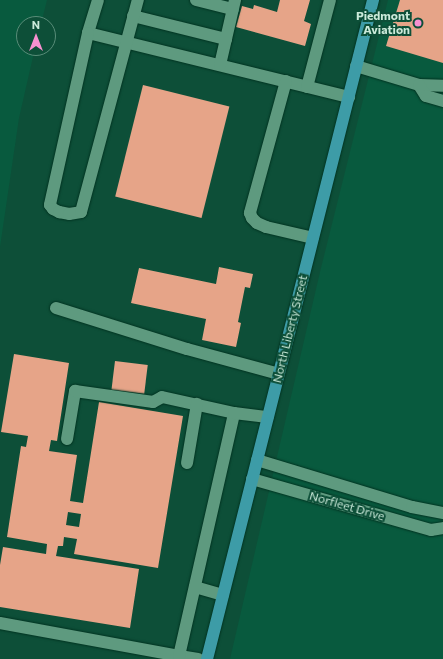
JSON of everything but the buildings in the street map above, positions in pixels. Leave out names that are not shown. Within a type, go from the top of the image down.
[{"type":"main road","name":"North Liberty Street","points":[[206,659],[373,0]]},
{"type":"street","points":[[98,0],[88,33],[50,205],[53,209],[59,212],[74,214],[81,212],[138,0]]},
{"type":"street","points":[[196,0],[234,5],[220,65]]},
{"type":"street","points":[[307,87],[330,0]]},
{"type":"street","points":[[134,16],[226,40]]},
{"type":"street","points":[[88,33],[349,97]]},
{"type":"street","points":[[356,66],[419,85],[443,86]]},
{"type":"street","points":[[286,81],[250,213],[252,218],[257,223],[266,227],[313,238]]},
{"type":"street","points":[[419,85],[426,96],[443,101]]},
{"type":"street","points":[[56,308],[187,349],[279,374]]},
{"type":"street","points":[[67,439],[75,391],[153,402],[162,397],[234,413],[268,417]]},
{"type":"street","points":[[187,463],[197,404]]},
{"type":"street","points":[[179,656],[234,413]]},
{"type":"street","name":"Norfleet Drive","points":[[257,460],[428,511],[443,513]]},
{"type":"street","name":"Norfleet Drive","points":[[252,479],[430,530],[443,528]]},
{"type":"street","points":[[323,499],[328,482]]},
{"type":"street","points":[[424,528],[428,511]]},
{"type":"street","points":[[195,588],[223,595]]},
{"type":"street","points":[[0,623],[198,659]]},
{"type":"shaded area","points":[[0,0],[47,0],[43,16],[16,16],[16,56],[33,56],[19,118],[0,247]]},
{"type":"shaded area","points":[[388,0],[443,0],[443,659],[230,659],[320,272]]},
{"type":"place","name":"Piedmont Aviation","points":[[418,23]]}]
